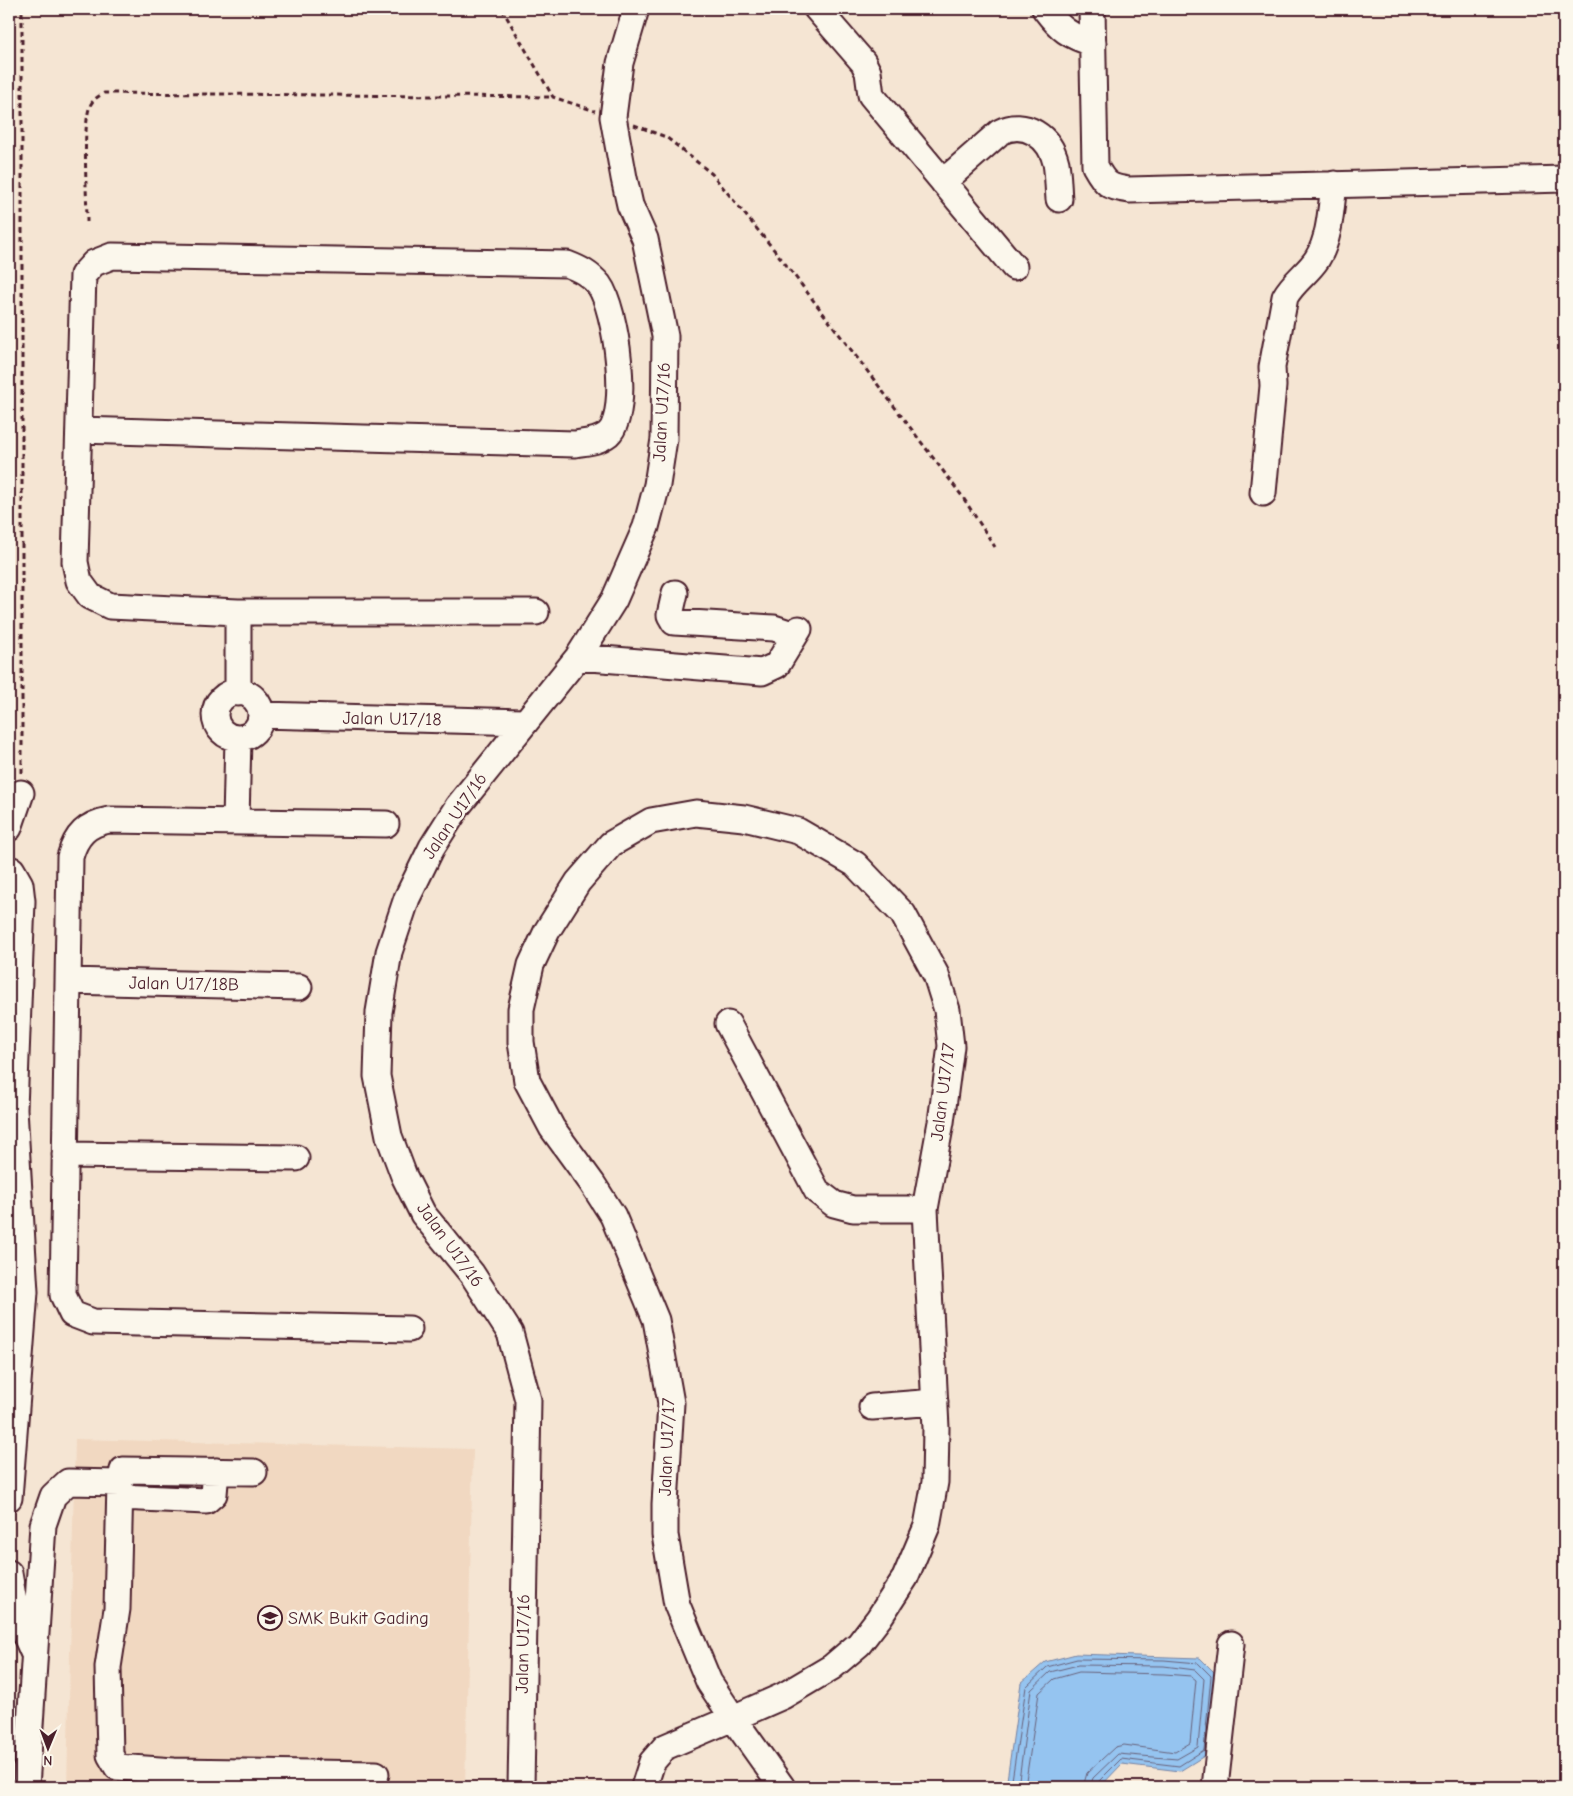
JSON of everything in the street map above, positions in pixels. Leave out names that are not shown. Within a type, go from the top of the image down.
[{"type":"street","name":"Jalan U17/16","points":[[521,1787],[528,1400],[510,1333],[472,1274],[423,1214],[404,1176],[389,1136],[377,1076],[378,1012],[389,952],[407,898],[432,847],[458,806],[578,657],[614,600],[646,527],[657,485],[664,439],[665,336],[645,239],[630,205],[613,117],[620,64],[636,9]]},
{"type":"street","points":[[817,9],[863,62],[868,72],[871,95],[1014,267]]},
{"type":"street","points":[[1045,9],[1056,24],[1073,37],[1093,43]]},
{"type":"street","points":[[1092,9],[1095,166],[1104,182],[1116,188],[1129,190],[1564,179]]},
{"type":"street","points":[[943,182],[1000,132],[1010,126],[1022,126],[1033,130],[1050,148],[1056,161],[1059,198]]},
{"type":"street","points":[[1263,493],[1273,386],[1272,367],[1286,297],[1290,288],[1311,269],[1325,242],[1334,184]]},
{"type":"street","points":[[79,430],[575,444],[594,442],[609,433],[618,414],[620,356],[608,305],[599,286],[585,271],[567,264],[112,256],[94,263],[83,275],[75,562],[80,580],[90,596],[110,606],[238,612],[536,612]]},
{"type":"street","points":[[578,657],[762,672],[777,665],[797,632],[774,628],[674,622],[670,615],[674,594]]},
{"type":"street","points":[[238,612],[238,693]]},
{"type":"street","points":[[238,693],[252,697],[257,702],[261,715],[257,729],[245,737],[238,738],[224,733],[216,719],[218,704],[230,694],[238,693]]},
{"type":"street","name":"Jalan U17/18","points":[[261,715],[524,722]]},
{"type":"street","points":[[236,821],[238,738]]},
{"type":"street","points":[[9,828],[21,794]]},
{"type":"street","name":"Jalan U17/17","points":[[733,1718],[783,1696],[832,1667],[859,1644],[905,1578],[926,1526],[935,1482],[935,1402],[925,1209],[941,1122],[950,1046],[947,1010],[936,975],[903,914],[854,864],[798,831],[744,818],[696,814],[651,821],[611,844],[578,882],[546,932],[532,965],[521,1008],[524,1062],[527,1081],[552,1128],[592,1183],[613,1216],[656,1320],[672,1403],[665,1534],[677,1605],[709,1682],[733,1718],[782,1787]]},
{"type":"street","points":[[386,824],[109,820],[95,822],[83,831],[74,842],[70,857],[63,1295],[72,1314],[93,1322],[409,1329]]},
{"type":"street","points":[[9,870],[12,870],[20,884],[22,901],[14,1109],[25,1292],[9,1489]]},
{"type":"street","name":"Jalan U17/18B","points":[[68,982],[299,987]]},
{"type":"street","points":[[728,1024],[817,1191],[834,1204],[853,1209],[925,1209]]},
{"type":"street","points":[[65,1155],[296,1158]]},
{"type":"street","points":[[872,1407],[935,1402]]},
{"type":"street","points":[[26,1787],[43,1525],[53,1496],[68,1482],[206,1501],[214,1494],[216,1471],[254,1472]]},
{"type":"street","points":[[120,1490],[117,1609],[108,1667],[110,1755],[117,1777],[174,1772],[376,1774]]},
{"type":"street","points":[[9,1573],[16,1614],[34,1655]]},
{"type":"street","points":[[1215,1787],[1231,1644]]},
{"type":"street","points":[[644,1787],[652,1762],[665,1747],[733,1718]]},
{"type":"path","points":[[21,794],[22,9]]},
{"type":"path","points":[[502,9],[553,97]]},
{"type":"path","points":[[87,222],[87,124],[90,106],[96,97],[104,93],[553,97],[613,117],[666,137],[712,174],[784,262],[962,496],[995,547]]},
{"type":"shaded area","name":"SMK Bukit Gading","points":[[75,1439],[473,1449],[465,1787],[67,1787]]},
{"type":"water","points":[[1076,1654],[1200,1658],[1216,1674],[1209,1753],[1180,1771],[1122,1764],[1100,1787],[1006,1787],[1021,1683],[1045,1662]]},
{"type":"place","name":"SMK Bukit Gading","points":[[270,1618]]}]
